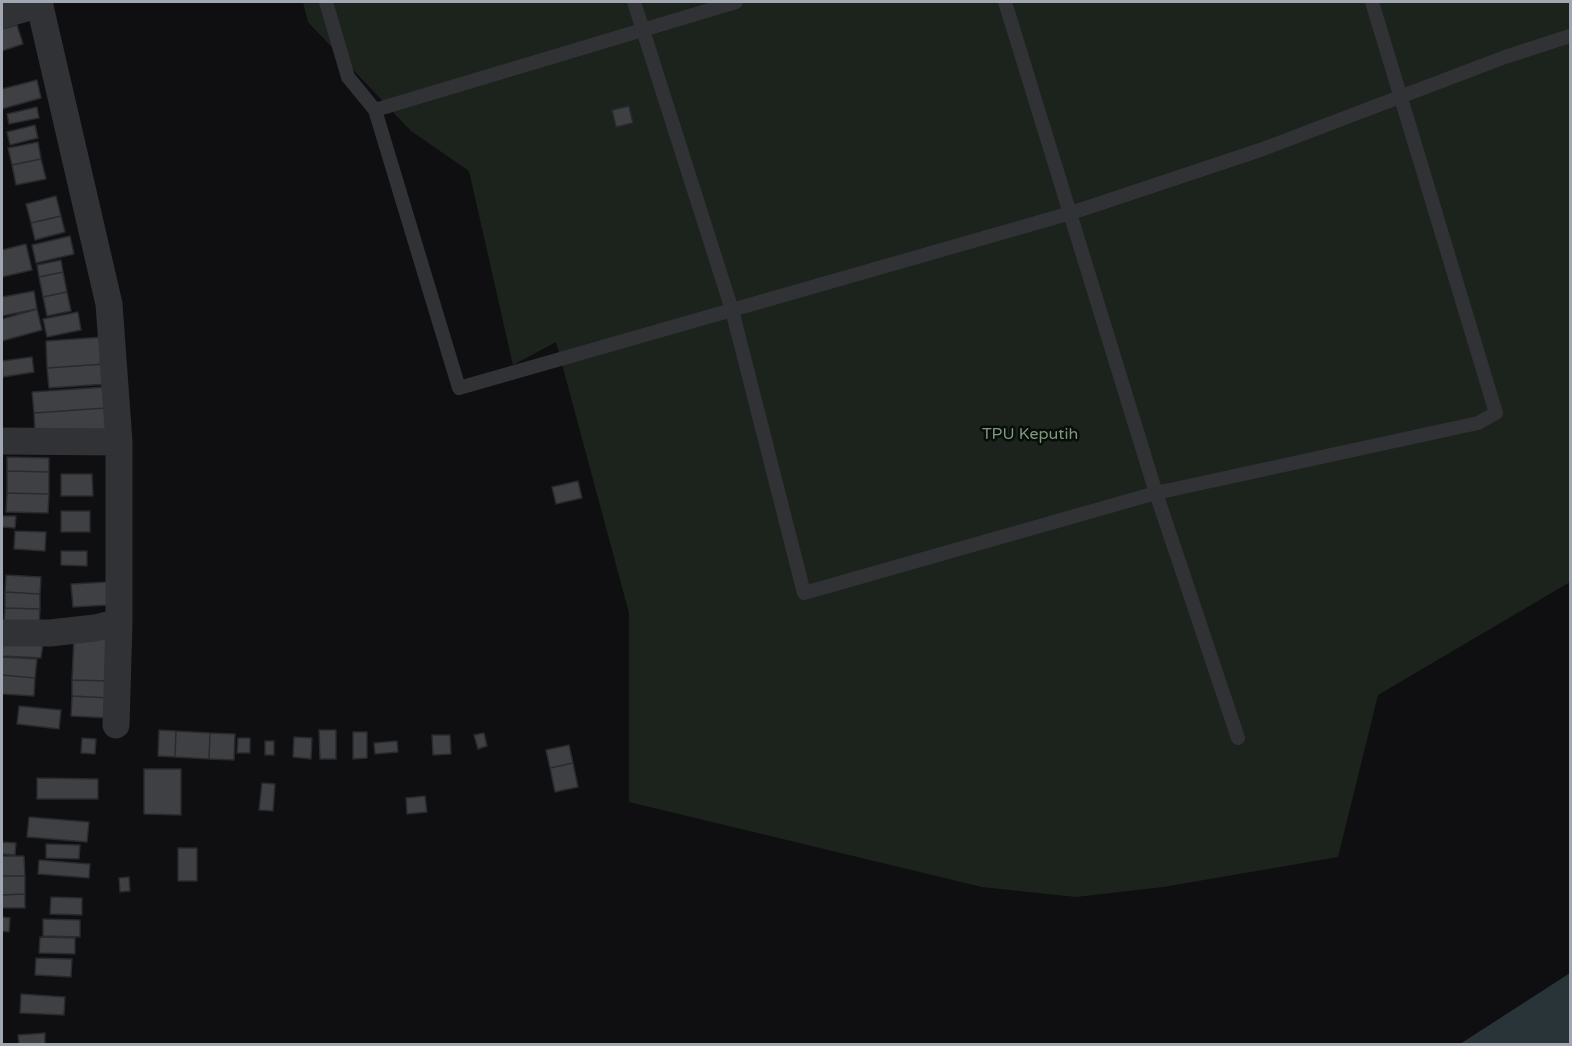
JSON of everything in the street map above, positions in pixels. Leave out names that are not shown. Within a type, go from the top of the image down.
[{"type":"street","points":[[2,15],[40,3],[109,304],[119,442],[116,725]]},
{"type":"street","points":[[2,441],[119,442]]},
{"type":"street","points":[[2,633],[50,633],[118,622]]},
{"type":"lane","points":[[326,2],[348,77],[375,110],[459,388],[1071,213],[1263,149],[1505,57],[1570,36]]},
{"type":"lane","points":[[634,2],[732,310],[804,592],[1156,493],[1478,423],[1496,413],[1372,2]]},
{"type":"lane","points":[[375,110],[736,2]]},
{"type":"lane","points":[[1005,2],[1156,493],[1238,738]]},
{"type":"green space","name":"TPU Keputih","points":[[303,2],[1570,2],[1570,582],[1378,695],[1338,857],[1163,887],[1076,897],[982,887],[629,802],[629,613],[556,342],[513,365],[469,171],[411,131],[308,22]]},
{"type":"shaded area","points":[[1570,973],[1570,1044],[1460,1044]]},
{"type":"building","points":[[17,25],[23,44],[2,51],[2,29]]},
{"type":"building","points":[[37,80],[41,98],[2,109],[2,89]]},
{"type":"building","points":[[629,106],[633,123],[616,127],[612,110]]},
{"type":"building","points":[[37,107],[39,118],[9,124],[7,114]]},
{"type":"building","points":[[35,125],[38,138],[10,145],[7,132]]},
{"type":"building","points":[[38,142],[41,159],[12,165],[8,148]]},
{"type":"building","points":[[41,159],[46,179],[16,185],[12,165]]},
{"type":"building","points":[[56,196],[61,216],[31,223],[26,204]]},
{"type":"building","points":[[61,216],[65,232],[35,240],[31,223]]},
{"type":"building","points":[[70,236],[74,254],[36,263],[32,245]]},
{"type":"building","points":[[26,244],[32,270],[2,277],[2,250]]},
{"type":"building","points":[[61,260],[63,272],[39,277],[37,265]]},
{"type":"building","points":[[63,272],[67,292],[43,297],[39,277]]},
{"type":"building","points":[[34,291],[37,309],[2,316],[2,297]]},
{"type":"building","points":[[67,292],[71,311],[47,316],[43,297]]},
{"type":"building","points":[[37,309],[42,330],[2,341],[2,319]]},
{"type":"building","points":[[78,312],[81,330],[47,337],[43,319]]},
{"type":"building","points":[[103,337],[105,364],[47,368],[46,341]]},
{"type":"building","points":[[32,357],[34,372],[3,377],[2,361]]},
{"type":"building","points":[[105,364],[107,384],[49,388],[47,368]]},
{"type":"building","points":[[104,387],[105,408],[34,413],[32,392]]},
{"type":"building","points":[[105,408],[107,430],[35,435],[34,413]]},
{"type":"building","points":[[7,457],[49,458],[49,472],[7,471]]},
{"type":"building","points":[[7,471],[49,472],[49,494],[7,493]]},
{"type":"building","points":[[61,474],[92,474],[93,496],[61,496]]},
{"type":"building","points":[[578,481],[582,498],[556,504],[552,487]]},
{"type":"building","points":[[7,493],[49,494],[48,513],[6,512]]},
{"type":"building","points":[[61,511],[90,511],[90,532],[61,532]]},
{"type":"building","points":[[2,516],[16,516],[15,528],[2,527]]},
{"type":"building","points":[[15,531],[46,532],[45,551],[14,549]]},
{"type":"building","points":[[61,551],[87,551],[87,566],[61,565]]},
{"type":"building","points":[[6,575],[41,577],[40,594],[5,592]]},
{"type":"building","points":[[108,582],[109,605],[73,607],[71,584]]},
{"type":"building","points":[[5,592],[40,594],[40,609],[5,608]]},
{"type":"building","points":[[5,608],[40,609],[39,627],[4,625]]},
{"type":"building","points":[[74,636],[111,638],[110,681],[72,680]]},
{"type":"building","points":[[3,640],[43,643],[41,658],[2,656]]},
{"type":"building","points":[[2,657],[37,659],[35,678],[2,675]]},
{"type":"building","points":[[2,675],[35,678],[34,696],[2,694]]},
{"type":"building","points":[[72,680],[110,681],[109,698],[72,696]]},
{"type":"building","points":[[72,696],[109,698],[108,718],[71,716]]},
{"type":"building","points":[[19,706],[61,710],[59,729],[17,724]]},
{"type":"building","points":[[159,730],[176,731],[175,757],[158,756]]},
{"type":"building","points":[[319,730],[336,730],[336,759],[320,759]]},
{"type":"building","points":[[176,731],[210,733],[209,759],[175,757]]},
{"type":"building","points":[[353,732],[367,732],[367,758],[353,759]]},
{"type":"building","points":[[210,733],[235,734],[234,760],[209,759]]},
{"type":"building","points":[[484,733],[487,746],[478,749],[474,735]]},
{"type":"building","points":[[432,735],[450,735],[451,754],[433,755]]},
{"type":"building","points":[[294,737],[312,738],[311,759],[293,757]]},
{"type":"building","points":[[82,738],[96,739],[95,754],[81,753]]},
{"type":"building","points":[[238,738],[250,738],[250,753],[237,753]]},
{"type":"building","points":[[265,741],[274,741],[274,755],[265,755]]},
{"type":"building","points":[[397,741],[398,752],[375,754],[374,743]]},
{"type":"building","points":[[569,745],[573,763],[550,768],[546,750]]},
{"type":"building","points":[[573,763],[578,787],[555,792],[550,768]]},
{"type":"building","points":[[144,769],[181,769],[181,815],[144,814]]},
{"type":"building","points":[[37,778],[98,779],[98,799],[37,799]]},
{"type":"building","points":[[262,783],[275,784],[273,811],[259,810]]},
{"type":"building","points":[[425,796],[427,812],[407,814],[406,798]]},
{"type":"building","points":[[29,817],[89,822],[87,842],[27,837]]},
{"type":"building","points":[[2,842],[16,843],[15,855],[2,854]]},
{"type":"building","points":[[46,844],[80,845],[79,859],[46,858]]},
{"type":"building","points":[[178,848],[197,848],[197,881],[178,881]]},
{"type":"building","points":[[2,856],[24,856],[25,876],[2,876]]},
{"type":"building","points":[[39,860],[90,864],[89,878],[38,874]]},
{"type":"building","points":[[2,876],[25,876],[25,894],[2,895]]},
{"type":"building","points":[[129,877],[130,891],[120,892],[119,878]]},
{"type":"building","points":[[25,894],[25,908],[2,908],[2,895]]},
{"type":"building","points":[[51,897],[82,898],[82,915],[50,914]]},
{"type":"building","points":[[2,917],[10,918],[9,932],[2,931]]},
{"type":"building","points":[[43,919],[80,920],[80,937],[43,936]]},
{"type":"building","points":[[40,937],[75,938],[75,954],[39,953]]},
{"type":"building","points":[[36,958],[72,959],[71,977],[35,975]]},
{"type":"building","points":[[21,994],[65,997],[64,1015],[20,1013]]},
{"type":"building","points":[[45,1033],[45,1044],[19,1044],[18,1035]]}]
